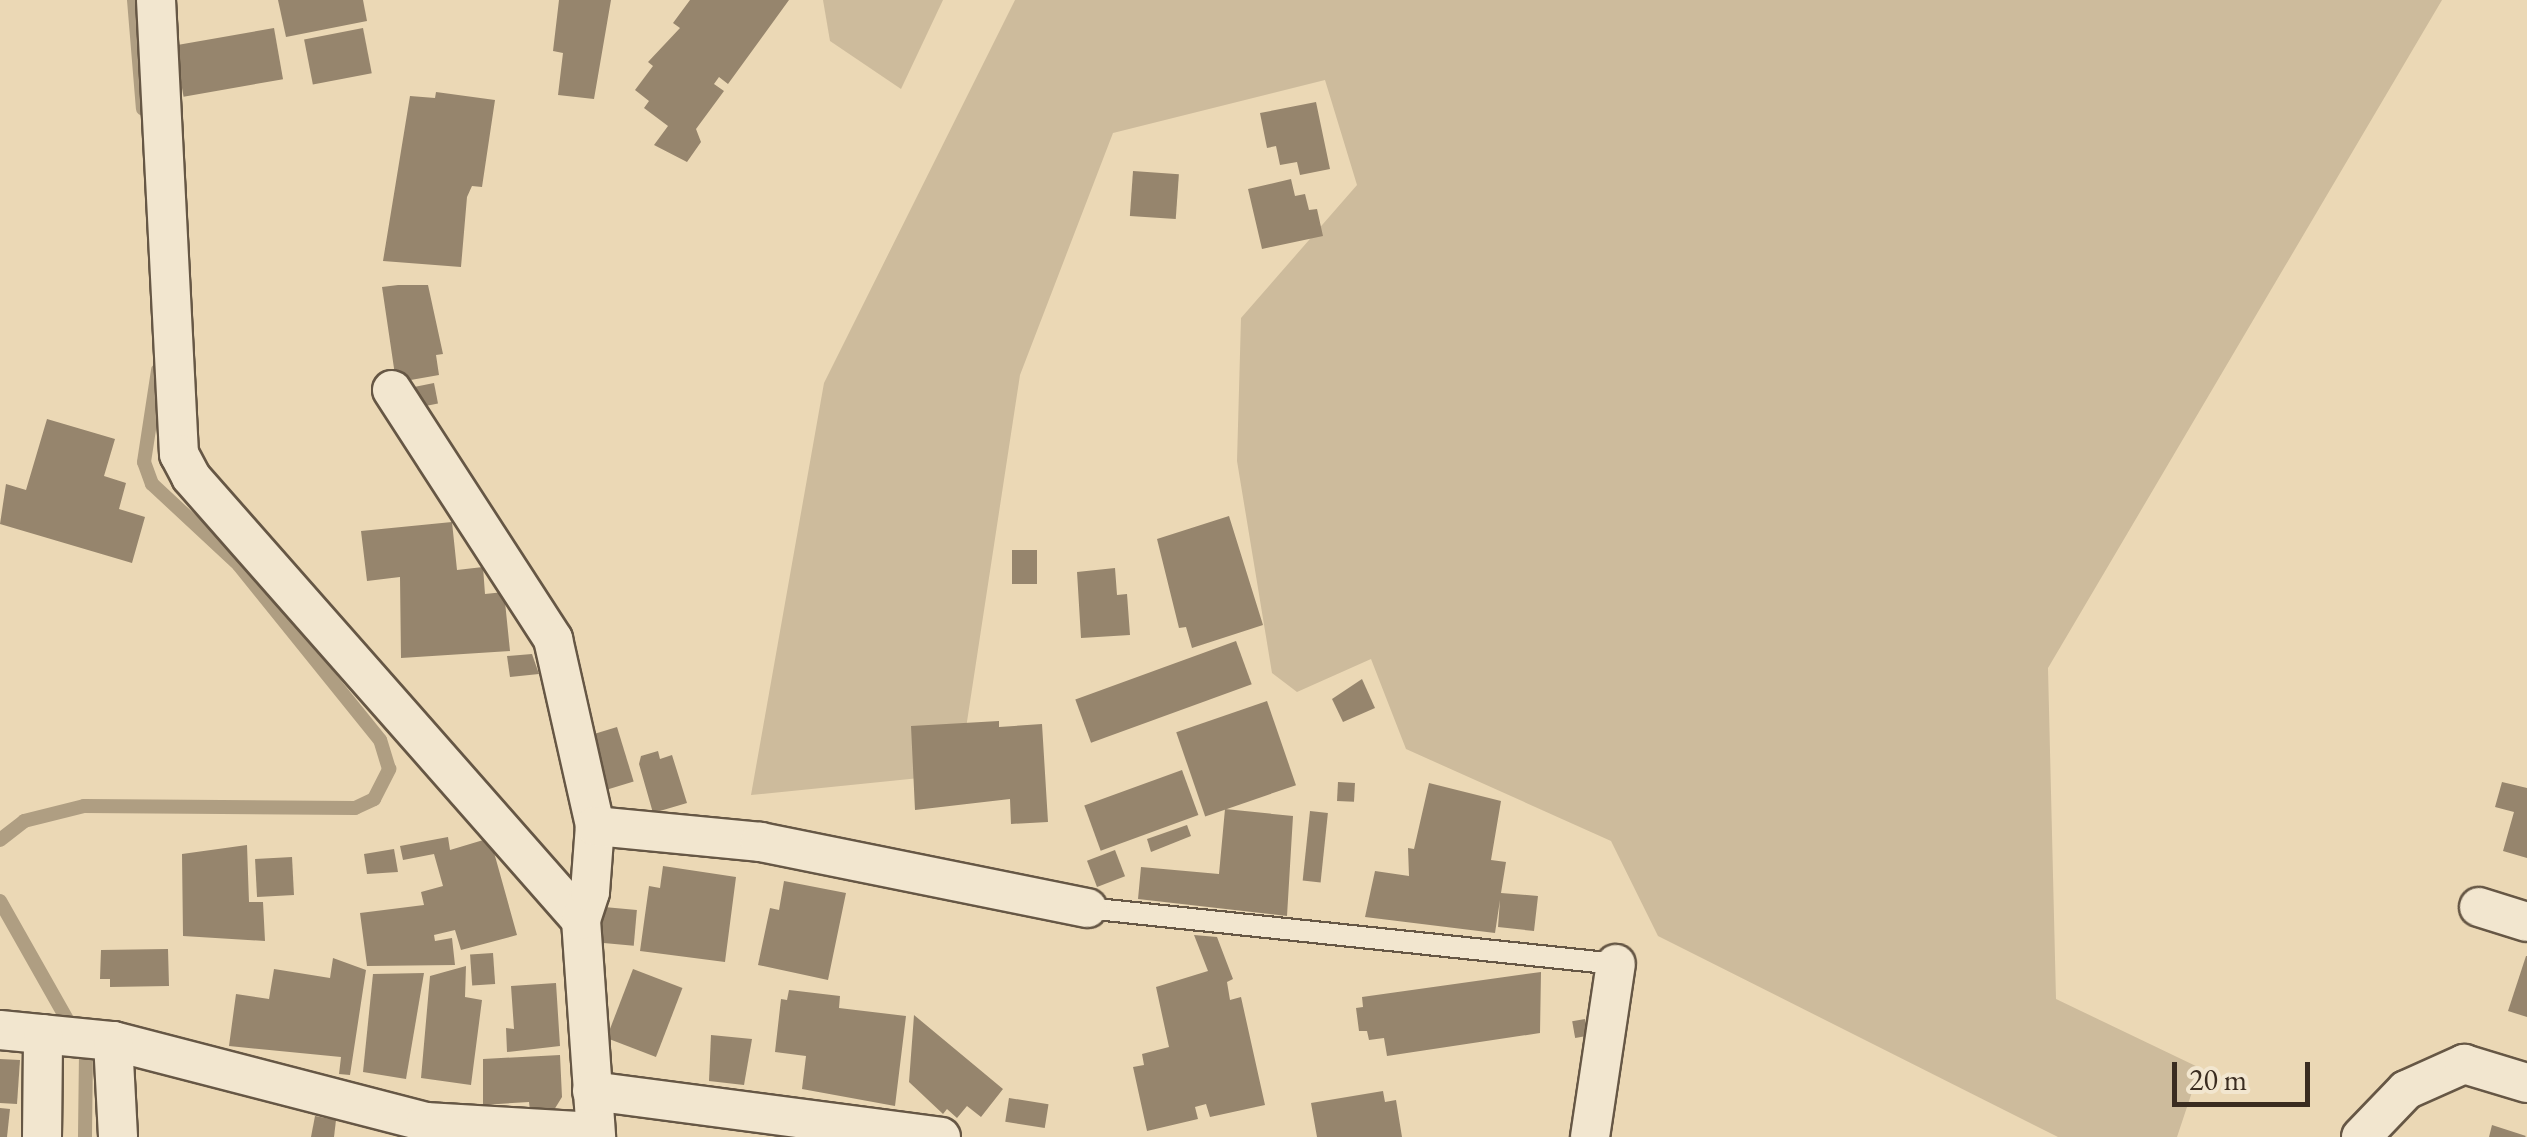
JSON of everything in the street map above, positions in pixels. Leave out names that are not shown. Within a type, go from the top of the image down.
[{"type":"street","points":[[156,0],[179,454],[191,477],[581,920]]},
{"type":"street","points":[[0,1030],[77,1038],[426,1122],[596,1135],[581,920],[590,892],[595,826],[554,639],[392,390]]},
{"type":"street","points":[[595,826],[760,842],[1087,908]]},
{"type":"street","points":[[2479,907],[2527,922]]},
{"type":"street","points":[[1590,1137],[1616,964]]},
{"type":"street","points":[[42,1137],[77,1038]]},
{"type":"street","points":[[77,1038],[118,1137]]},
{"type":"street","points":[[2361,1137],[2406,1090],[2464,1064],[2527,1083]]},
{"type":"street","points":[[592,1091],[941,1137]]},
{"type":"lane","points":[[1087,908],[1616,964]]},
{"type":"shaded area","points":[[823,0],[943,0],[901,89],[830,41]]},
{"type":"shaded area","points":[[1015,0],[2442,0],[2048,668],[2056,999],[2200,1068],[2177,1137],[2058,1137],[1658,936],[1611,841],[1406,749],[1371,659],[1297,692],[1272,673],[1237,461],[1241,318],[1357,185],[1325,80],[1113,133],[1020,375],[959,774],[751,795],[824,383]]},
{"type":"building","points":[[278,0],[363,0],[367,21],[286,37]]},
{"type":"building","points":[[559,0],[611,0],[594,99],[558,95],[563,53],[553,51]]},
{"type":"building","points":[[690,0],[789,0],[728,84],[719,77],[714,84],[724,91],[696,129],[701,142],[687,162],[654,145],[668,126],[644,108],[649,101],[635,90],[653,66],[648,62],[680,28],[673,23]]},
{"type":"building","points":[[274,28],[283,79],[184,97],[175,46]]},
{"type":"building","points":[[363,28],[372,73],[313,85],[304,39]]},
{"type":"building","points":[[436,92],[495,100],[482,187],[472,186],[467,197],[461,267],[383,261],[410,96],[435,98]]},
{"type":"building","points":[[1316,102],[1330,169],[1300,175],[1297,162],[1280,165],[1276,146],[1267,148],[1260,113]]},
{"type":"building","points":[[1133,171],[1179,174],[1176,219],[1130,216]]},
{"type":"building","points":[[1291,179],[1295,196],[1305,194],[1309,210],[1317,209],[1323,236],[1262,249],[1248,189]]},
{"type":"building","points":[[428,285],[443,354],[436,355],[439,375],[405,381],[404,374],[395,375],[382,287]]},
{"type":"building","points":[[434,383],[438,404],[419,407],[415,387]]},
{"type":"building","points":[[47,419],[115,439],[104,476],[126,483],[119,509],[145,517],[132,563],[0,524],[6,484],[26,490]]},
{"type":"building","points":[[1229,516],[1263,625],[1192,648],[1186,627],[1179,628],[1157,539]]},
{"type":"building","points":[[452,522],[457,570],[483,567],[485,594],[504,592],[510,651],[401,658],[400,577],[367,581],[361,531]]},
{"type":"building","points":[[1012,550],[1037,550],[1037,584],[1012,584]]},
{"type":"building","points":[[1115,568],[1117,595],[1127,594],[1130,635],[1081,638],[1077,572]]},
{"type":"building","points":[[1236,641],[1252,684],[1091,743],[1075,699]]},
{"type":"building","points":[[532,654],[539,674],[510,677],[507,656]]},
{"type":"building","points":[[1362,679],[1375,708],[1343,722],[1332,699]]},
{"type":"building","points":[[1267,701],[1296,785],[1205,816],[1176,732]]},
{"type":"building","points":[[999,721],[999,727],[1042,724],[1048,822],[1011,824],[1010,799],[915,810],[911,726]]},
{"type":"building","points":[[617,727],[634,782],[605,790],[588,736]]},
{"type":"building","points":[[658,751],[660,759],[672,755],[687,803],[653,813],[639,764],[641,756]]},
{"type":"building","points":[[1182,770],[1198,815],[1101,851],[1084,806]]},
{"type":"building","points":[[1338,782],[1355,783],[1354,802],[1337,801]]},
{"type":"building","points":[[2502,782],[2527,788],[2527,858],[2503,851],[2514,812],[2495,807]]},
{"type":"building","points":[[1429,783],[1501,801],[1491,860],[1506,862],[1501,893],[1538,896],[1534,931],[1498,927],[1500,900],[1495,933],[1365,917],[1375,871],[1409,876],[1408,848],[1414,849]]},
{"type":"building","points":[[1225,809],[1293,816],[1287,916],[1138,899],[1141,867],[1219,874]]},
{"type":"building","points":[[1310,811],[1328,813],[1321,882],[1303,881]]},
{"type":"building","points":[[1187,825],[1191,836],[1151,852],[1147,839]]},
{"type":"building","points":[[448,837],[450,850],[490,838],[517,935],[461,950],[455,930],[434,935],[435,941],[452,938],[455,965],[367,966],[360,913],[424,905],[421,892],[443,886],[434,854],[403,860],[400,846]]},
{"type":"building","points":[[247,845],[249,902],[263,902],[265,941],[183,936],[182,854]]},
{"type":"building","points":[[394,849],[398,872],[367,874],[364,854]]},
{"type":"building","points":[[1115,850],[1125,876],[1097,887],[1087,861]]},
{"type":"building","points":[[292,857],[294,895],[257,897],[255,859]]},
{"type":"building","points":[[663,866],[736,877],[725,962],[640,951],[649,886],[660,888]]},
{"type":"building","points":[[784,881],[846,893],[828,980],[758,965],[770,908],[779,910]]},
{"type":"building","points":[[604,907],[637,910],[634,946],[601,943]]},
{"type":"building","points":[[1194,935],[1217,937],[1233,979],[1227,982],[1230,1000],[1241,997],[1265,1105],[1210,1117],[1206,1104],[1195,1107],[1198,1119],[1147,1131],[1133,1067],[1144,1065],[1142,1054],[1169,1047],[1156,987],[1208,971]]},
{"type":"building","points":[[168,949],[169,986],[110,987],[110,979],[100,979],[101,950]]},
{"type":"building","points":[[493,953],[495,984],[472,986],[470,955]]},
{"type":"building","points":[[2527,956],[2527,1017],[2508,1011]]},
{"type":"building","points":[[333,958],[366,970],[350,1075],[339,1074],[341,1057],[229,1046],[236,994],[269,999],[274,969],[330,978]]},
{"type":"building","points":[[466,966],[465,997],[482,1000],[471,1085],[421,1078],[430,976]]},
{"type":"building","points":[[633,969],[682,988],[656,1057],[606,1038]]},
{"type":"building","points":[[1541,972],[1540,1033],[1387,1056],[1384,1038],[1369,1040],[1367,1031],[1359,1031],[1356,1008],[1363,1007],[1362,997]]},
{"type":"building","points":[[424,973],[406,1079],[363,1072],[373,974]]},
{"type":"building","points":[[556,983],[560,1046],[507,1052],[506,1028],[514,1029],[511,986]]},
{"type":"building","points":[[789,990],[840,996],[839,1008],[906,1016],[895,1106],[802,1089],[806,1056],[775,1052],[781,999],[787,1000]]},
{"type":"building","points":[[914,1015],[1003,1089],[981,1117],[967,1106],[957,1118],[947,1109],[943,1114],[909,1082]]},
{"type":"building","points":[[1585,1019],[1588,1036],[1575,1038],[1572,1021]]},
{"type":"building","points":[[711,1035],[752,1039],[744,1085],[709,1081]]},
{"type":"building","points":[[560,1055],[562,1097],[554,1110],[530,1111],[529,1102],[483,1105],[483,1059]]},
{"type":"building","points":[[0,1059],[20,1060],[17,1104],[0,1103]]},
{"type":"building","points":[[1383,1091],[1385,1102],[1396,1100],[1402,1137],[1317,1137],[1311,1103]]},
{"type":"building","points":[[1009,1098],[1049,1104],[1045,1128],[1005,1122]]},
{"type":"building","points":[[0,1108],[10,1109],[7,1137],[0,1137]]},
{"type":"building","points":[[315,1116],[336,1120],[334,1137],[311,1137]]},
{"type":"building","points":[[2492,1125],[2526,1136],[2489,1137]]},
{"type":"waterway","points":[[134,0],[143,109]]},
{"type":"waterway","points":[[0,840],[24,821],[84,806],[355,808],[374,799],[389,769],[380,740],[239,565],[152,484],[144,462],[158,370]]},
{"type":"waterway","points":[[0,901],[86,1053],[85,1137]]}]
